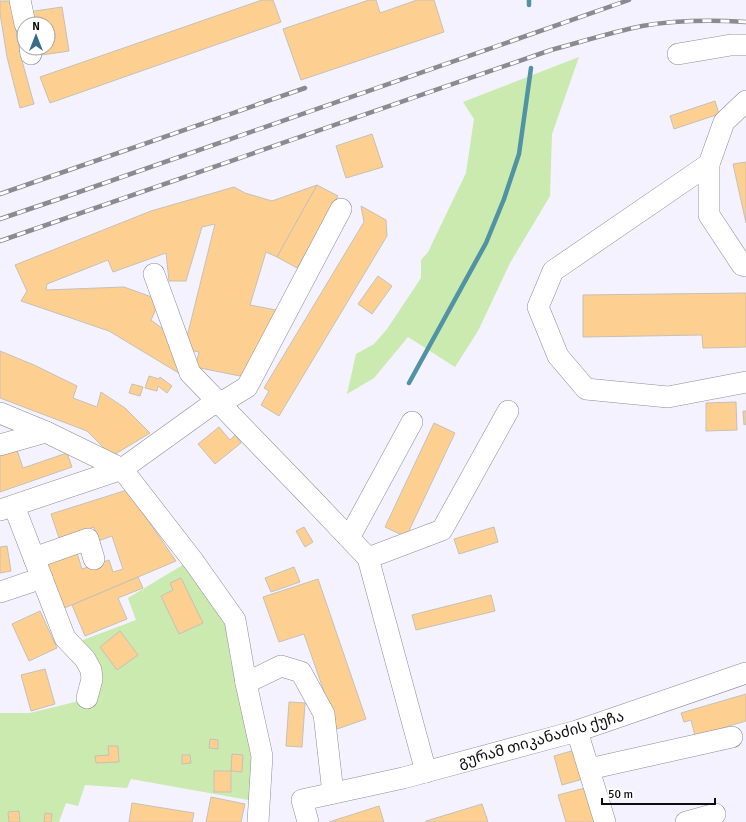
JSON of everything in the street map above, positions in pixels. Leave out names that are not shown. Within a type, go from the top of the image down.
[{"type":"street","points":[[20,0],[23,16]]},
{"type":"street","points":[[678,54],[731,45],[746,45]]},
{"type":"street","points":[[746,102],[724,122],[709,164],[709,215],[742,265],[746,266]]},
{"type":"street","points":[[709,164],[553,271],[538,307],[558,356],[586,389],[668,397],[746,382]]},
{"type":"street","points":[[87,698],[92,679],[91,670],[85,659],[65,638],[34,558],[7,508],[122,469],[163,441],[211,405],[220,404],[247,387],[341,209]]},
{"type":"street","points":[[154,274],[190,373],[368,558],[426,772]]},
{"type":"street","points":[[368,558],[442,530],[508,411]]},
{"type":"street","points":[[0,413],[46,432],[122,469],[194,562],[235,620],[246,684],[262,756],[258,822]]},
{"type":"street","points":[[349,538],[412,422]]},
{"type":"street","points":[[0,445],[46,432]]},
{"type":"street","points":[[34,558],[88,539],[94,559]]},
{"type":"street","points":[[0,592],[42,578]]},
{"type":"street","points":[[246,684],[281,666],[301,672],[324,714],[333,793]]},
{"type":"street","name":"გურამ თიკანაძის ქუჩა","points":[[308,822],[302,800],[426,772],[577,731],[746,673]]},
{"type":"street","points":[[577,731],[605,822]]},
{"type":"street","points":[[589,768],[732,737]]},
{"type":"street","points":[[686,822],[715,814]]},
{"type":"green space","points":[[579,57],[552,134],[550,196],[510,263],[478,331],[455,367],[408,337],[374,378],[347,394],[356,354],[374,344],[387,329],[421,278],[421,260],[428,252],[466,173],[474,119],[463,102]]},
{"type":"green space","points":[[186,563],[215,601],[226,627],[231,663],[246,711],[254,753],[254,801],[131,779],[127,788],[85,785],[78,806],[66,803],[59,822],[0,822],[0,713],[30,713],[79,701],[88,707],[75,643],[136,620],[128,598]]},
{"type":"building","points":[[262,0],[273,0],[281,22],[50,103],[40,77]]},
{"type":"building","points":[[369,0],[376,0],[380,13],[417,0],[434,0],[444,32],[301,80],[283,29]]},
{"type":"building","points":[[0,1],[11,1],[16,29],[16,56],[21,56],[34,104],[20,108],[7,57],[0,13]]},
{"type":"building","points":[[62,7],[69,51],[56,53],[56,16],[29,16],[28,12]]},
{"type":"building","points":[[715,101],[719,114],[674,129],[670,116]]},
{"type":"building","points":[[372,134],[383,167],[346,178],[336,146]]},
{"type":"building","points":[[746,162],[746,223],[733,164]]},
{"type":"building","points":[[317,185],[277,257],[266,252],[250,305],[281,311],[254,365],[240,376],[195,367],[199,352],[184,349],[215,224],[202,227],[186,281],[169,281],[166,253],[113,272],[108,260],[47,284],[46,290],[124,287],[160,300],[151,320],[171,335],[182,375],[109,331],[21,301],[27,291],[15,265],[151,211],[234,187],[245,193],[272,201]]},
{"type":"building","points":[[317,185],[338,196],[297,268],[277,257]]},
{"type":"building","points":[[361,206],[386,220],[387,236],[279,416],[261,405],[269,391],[264,388],[364,222]]},
{"type":"building","points":[[378,276],[392,286],[372,314],[358,304]]},
{"type":"building","points":[[746,293],[746,347],[703,348],[702,335],[583,337],[583,295]]},
{"type":"building","points":[[0,351],[34,365],[77,386],[73,398],[97,407],[101,392],[125,408],[150,433],[112,456],[87,431],[0,398]]},
{"type":"building","points":[[149,376],[159,379],[160,377],[172,386],[167,393],[158,386],[157,391],[145,388]]},
{"type":"building","points":[[132,384],[143,387],[140,396],[129,393]]},
{"type":"building","points":[[736,402],[737,430],[706,431],[706,403]]},
{"type":"building","points":[[743,411],[746,411],[746,424],[744,425]]},
{"type":"building","points":[[434,423],[455,433],[406,537],[385,527]]},
{"type":"building","points":[[219,427],[230,440],[235,435],[241,443],[215,464],[198,444]]},
{"type":"building","points":[[16,447],[23,468],[67,453],[72,467],[0,492],[0,453]]},
{"type":"building","points":[[127,490],[176,561],[62,609],[44,560],[77,553],[82,569],[109,560],[113,572],[123,569],[112,536],[98,541],[94,527],[59,538],[51,514]]},
{"type":"building","points":[[304,527],[313,542],[305,547],[296,531]]},
{"type":"building","points":[[494,527],[498,542],[459,554],[454,539]]},
{"type":"building","points":[[7,546],[11,571],[0,573],[0,547]]},
{"type":"building","points":[[294,567],[300,582],[271,592],[265,578]]},
{"type":"building","points":[[138,577],[143,588],[118,598],[127,619],[85,636],[72,605]]},
{"type":"building","points":[[181,578],[203,623],[179,634],[161,596],[173,590],[170,583]]},
{"type":"building","points":[[318,579],[366,719],[337,729],[304,634],[279,642],[263,597]]},
{"type":"building","points":[[491,595],[495,611],[416,630],[412,615]]},
{"type":"building","points":[[40,611],[57,648],[29,661],[12,624]]},
{"type":"building","points":[[120,631],[138,655],[117,670],[100,647]]},
{"type":"building","points":[[45,669],[55,704],[31,711],[21,675]]},
{"type":"building","points":[[746,694],[746,721],[695,736],[691,720],[684,722],[681,713]]},
{"type":"building","points":[[289,702],[305,703],[302,747],[286,746]]},
{"type":"building","points":[[210,739],[218,740],[218,749],[209,748]]},
{"type":"building","points":[[108,746],[118,746],[119,762],[96,763],[95,756],[109,755]]},
{"type":"building","points":[[575,750],[583,779],[562,785],[554,756]]},
{"type":"building","points":[[232,754],[243,755],[242,772],[231,771]]},
{"type":"building","points":[[182,755],[190,755],[191,763],[182,764]]},
{"type":"building","points":[[214,771],[231,771],[231,792],[214,792]]},
{"type":"building","points":[[585,788],[595,822],[566,822],[558,795]]},
{"type":"building","points":[[211,797],[245,804],[241,822],[206,822]]},
{"type":"building","points":[[132,803],[194,813],[192,822],[129,822]]},
{"type":"building","points":[[482,804],[488,822],[426,822],[426,821]]},
{"type":"building","points":[[379,806],[384,822],[329,822]]},
{"type":"building","points":[[19,811],[20,822],[9,822],[8,812]]},
{"type":"building","points":[[45,813],[52,814],[51,822],[44,822]]},
{"type":"waterway","points":[[529,0],[529,5]]},
{"type":"waterway","points":[[409,383],[486,243],[504,199],[519,154],[531,68]]},
{"type":"railway","points":[[0,219],[629,0]]},
{"type":"railway","points":[[0,241],[551,50],[619,31],[655,24],[694,21],[746,22]]},
{"type":"railway","points":[[0,194],[305,88]]}]
